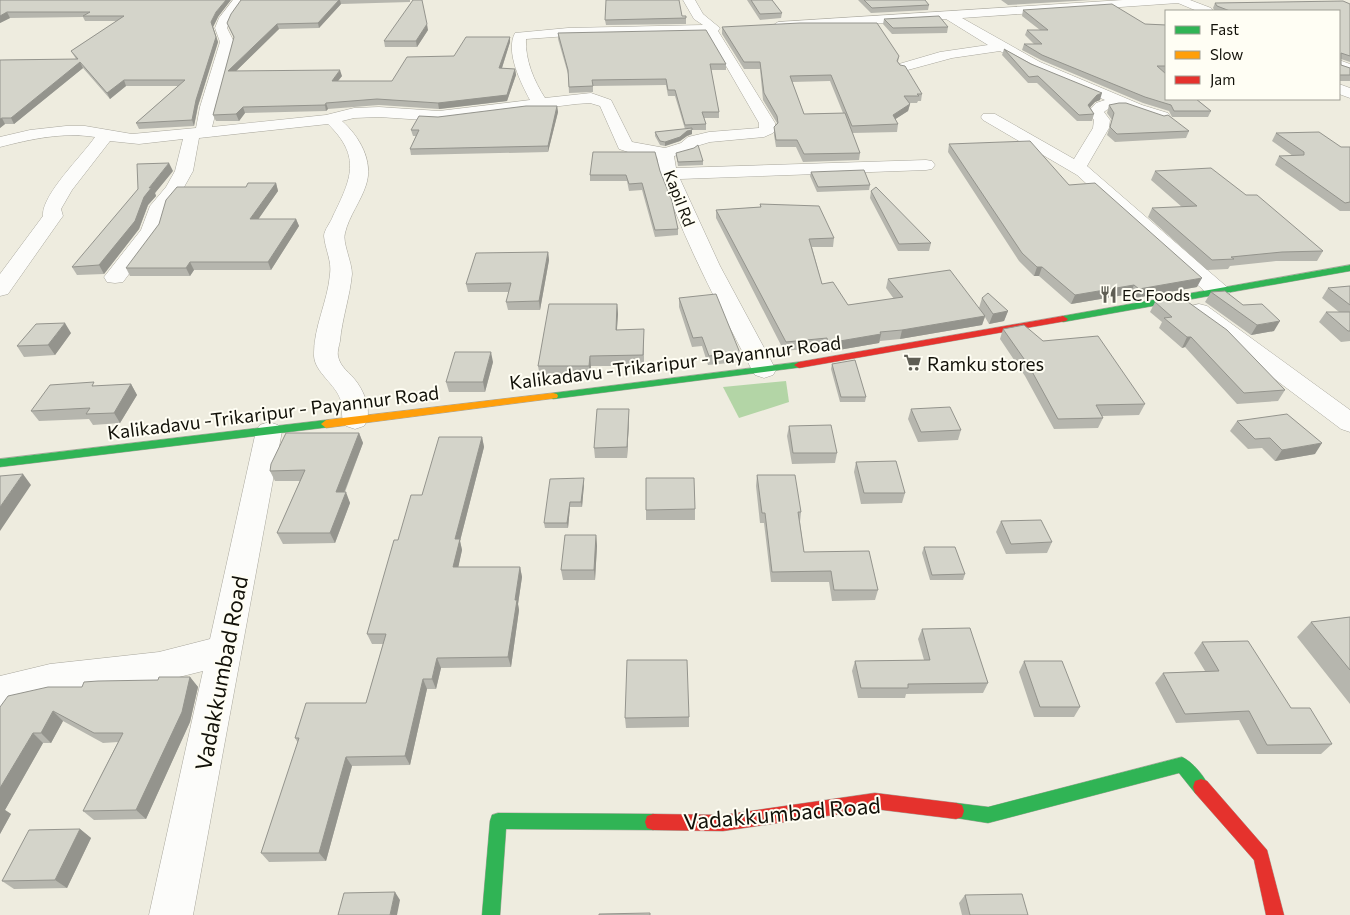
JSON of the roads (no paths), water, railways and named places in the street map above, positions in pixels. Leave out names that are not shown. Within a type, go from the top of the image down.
[{"type":"main road","name":"Kalikadavu -Trikaripur - Payannur Road","points":[[0,463],[823,362],[1350,268]]},
{"type":"main road","name":"Vadakkumbad Road","points":[[491,915],[498,821],[723,823],[875,801],[988,815],[1182,765],[1261,856],[1275,915]]},
{"type":"street","points":[[115,277],[151,231],[159,206],[174,189],[184,171],[208,107],[227,42],[221,28],[225,18],[239,0]]},
{"type":"street","name":"Kapil Rd","points":[[689,0],[698,16],[716,28],[767,123],[767,130],[758,134],[709,137],[694,141],[687,147],[665,153],[670,174],[707,264],[764,370]]},
{"type":"street","points":[[765,26],[1179,0],[1205,10]]},
{"type":"street","points":[[949,15],[1035,66],[1162,116]]},
{"type":"street","points":[[539,102],[524,69],[521,58],[520,36],[568,32],[716,28]]},
{"type":"street","points":[[904,67],[952,52],[1002,47]]},
{"type":"street","points":[[0,142],[23,136],[82,130],[124,139],[331,119],[354,114],[379,112],[439,116],[539,102],[576,99],[600,100],[606,103],[625,145],[634,149],[665,153]]},
{"type":"street","points":[[1077,168],[1101,128],[1102,120],[1096,112],[1099,106],[1102,104],[1125,102]]},
{"type":"street","points":[[989,117],[1077,168],[1165,242],[1219,292]]},
{"type":"street","points":[[331,119],[343,130],[356,149],[360,168],[358,183],[334,235],[340,258],[341,274],[330,323],[326,357],[334,373],[346,385],[354,402],[356,420]]},
{"type":"street","points":[[0,289],[53,216],[52,209],[64,188],[106,134]]},
{"type":"street","points":[[670,174],[926,165]]},
{"type":"street","points":[[1182,298],[1350,423]]},
{"type":"street","name":"Vadakkumbad Road","points":[[171,915],[269,431]]},
{"type":"street","points":[[0,692],[50,680],[159,667],[225,650]]},
{"type":"place","name":"EC Foods","points":[[1108,294]]},
{"type":"place","name":"Ramku stores","points":[[913,363]]}]
